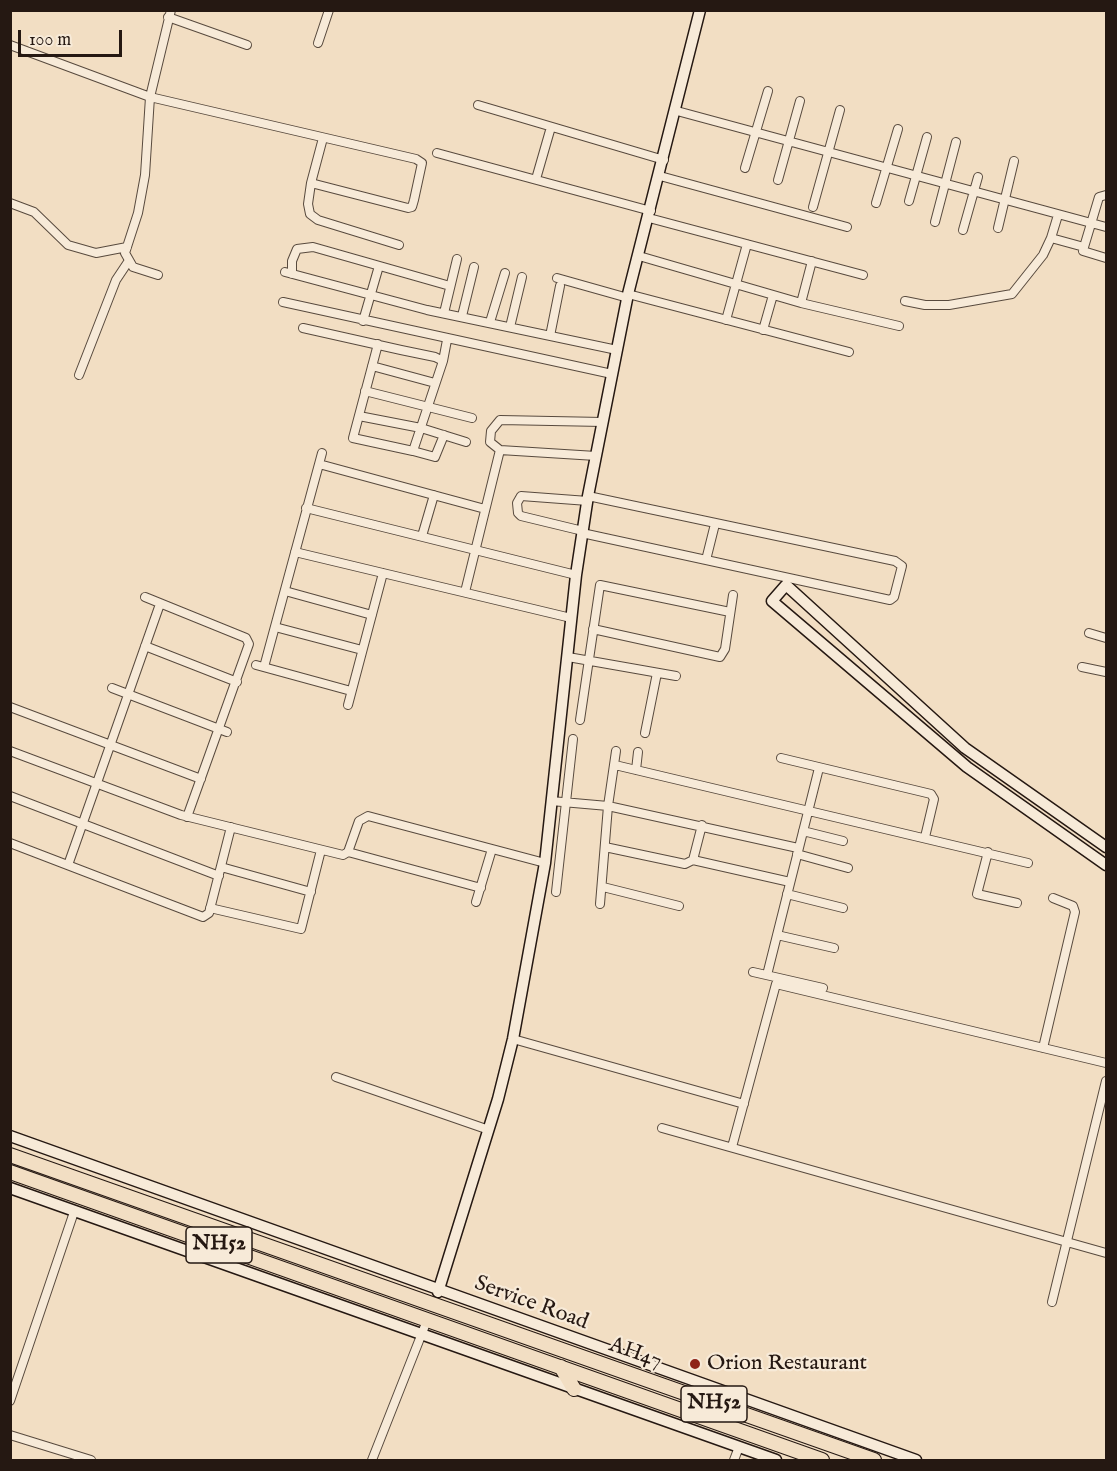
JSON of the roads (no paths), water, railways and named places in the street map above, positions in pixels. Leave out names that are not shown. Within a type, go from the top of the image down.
[{"type":"highway","name":"AH47","points":[[10,1155],[416,1299],[557,1341],[874,1461]]},
{"type":"highway","name":"NH52","points":[[10,1172],[428,1318]]},
{"type":"highway","name":"AH47","points":[[428,1318],[822,1461]]},
{"type":"highway","points":[[561,1367],[574,1389]]},
{"type":"street","points":[[318,43],[328,10]]},
{"type":"street","points":[[438,1292],[489,1130],[513,1039],[545,862],[576,574],[588,499],[628,296],[700,10]]},
{"type":"street","points":[[158,275],[133,267],[128,262],[125,253],[138,213],[145,175],[150,97],[170,14],[247,45]]},
{"type":"street","points":[[10,45],[150,97],[420,161],[414,200],[412,207],[408,208],[311,183]]},
{"type":"street","points":[[745,168],[768,91]]},
{"type":"street","points":[[777,180],[800,101]]},
{"type":"street","points":[[478,105],[664,160]]},
{"type":"street","points":[[813,207],[840,110]]},
{"type":"street","points":[[676,111],[1107,227]]},
{"type":"street","points":[[537,179],[551,127]]},
{"type":"street","points":[[876,203],[898,129]]},
{"type":"street","points":[[909,201],[927,137]]},
{"type":"street","points":[[323,138],[311,183],[308,204],[310,214],[318,220],[399,245]]},
{"type":"street","points":[[935,222],[956,142]]},
{"type":"street","points":[[437,153],[537,179],[747,244],[864,275]]},
{"type":"street","points":[[998,228],[1003,199],[1014,161]]},
{"type":"street","points":[[660,176],[847,227]]},
{"type":"street","points":[[963,230],[978,177]]},
{"type":"street","points":[[1107,195],[1099,197],[1083,251],[1107,258]]},
{"type":"street","points":[[10,203],[34,212],[68,245],[96,253],[127,247]]},
{"type":"street","points":[[905,301],[925,305],[949,305],[1012,294],[1043,255],[1058,215]]},
{"type":"street","points":[[1051,238],[1084,247]]},
{"type":"street","points":[[726,320],[747,244]]},
{"type":"street","points":[[450,286],[313,247],[300,247],[294,254],[288,273],[444,313],[617,350]]},
{"type":"street","points":[[639,256],[801,303],[899,326]]},
{"type":"street","points":[[444,313],[457,259]]},
{"type":"street","points":[[801,303],[812,261]]},
{"type":"street","points":[[79,375],[116,280],[128,262]]},
{"type":"street","points":[[363,321],[379,266]]},
{"type":"street","points":[[462,316],[474,267]]},
{"type":"street","points":[[490,322],[505,273]]},
{"type":"street","points":[[510,327],[522,277]]},
{"type":"street","points":[[550,336],[558,282],[628,296],[849,352]]},
{"type":"street","points":[[763,330],[773,295]]},
{"type":"street","points":[[283,302],[447,340],[612,374]]},
{"type":"street","points":[[303,328],[442,361]]},
{"type":"street","points":[[413,451],[447,340]]},
{"type":"street","points":[[378,344],[353,438],[435,457],[444,435]]},
{"type":"street","points":[[372,366],[435,383]]},
{"type":"street","points":[[365,391],[472,418]]},
{"type":"street","points":[[359,416],[421,428],[466,442]]},
{"type":"street","points":[[596,456],[500,450],[490,442],[491,431],[500,420],[603,422]]},
{"type":"street","points":[[465,592],[500,450]]},
{"type":"street","points":[[322,453],[275,627],[260,666],[351,690]]},
{"type":"street","points":[[319,464],[485,509]]},
{"type":"street","points":[[422,536],[434,495]]},
{"type":"street","points":[[521,496],[588,499],[895,561],[903,566],[894,597],[890,600],[583,532],[521,516],[516,508],[521,496]]},
{"type":"street","points":[[306,508],[576,574]]},
{"type":"street","points":[[706,560],[714,524]]},
{"type":"street","points":[[295,552],[571,618]]},
{"type":"street","points":[[348,705],[383,573]]},
{"type":"street","points":[[580,720],[600,585],[730,612]]},
{"type":"street","points":[[1107,847],[965,748],[786,585],[772,601],[967,767],[1107,865]]},
{"type":"street","points":[[285,591],[372,615]]},
{"type":"street","points":[[593,629],[720,657],[725,649],[733,595]]},
{"type":"street","points":[[145,597],[246,638],[250,648],[237,681],[223,730],[187,817]]},
{"type":"street","points":[[68,865],[160,604]]},
{"type":"street","points":[[275,627],[362,651]]},
{"type":"street","points":[[1089,633],[1107,638]]},
{"type":"street","points":[[145,646],[237,681]]},
{"type":"street","points":[[568,657],[676,676]]},
{"type":"street","points":[[1082,667],[1107,672]]},
{"type":"street","points":[[645,733],[657,673]]},
{"type":"street","points":[[112,688],[223,730]]},
{"type":"street","points":[[10,707],[201,779]]},
{"type":"street","points":[[556,892],[573,739]]},
{"type":"street","points":[[10,751],[187,817],[343,855],[348,852],[356,826],[363,817],[368,816],[545,862]]},
{"type":"street","points":[[600,904],[608,806],[616,751]]},
{"type":"street","points":[[636,770],[638,752]]},
{"type":"street","points":[[781,758],[931,794],[934,799],[925,837]]},
{"type":"street","points":[[615,765],[809,809],[1028,863]]},
{"type":"street","points":[[767,975],[819,768]]},
{"type":"street","points":[[10,796],[219,876]]},
{"type":"street","points":[[551,801],[608,806],[702,825],[798,851],[848,868]]},
{"type":"street","points":[[693,860],[702,825]]},
{"type":"street","points":[[10,843],[203,917],[207,916],[210,908],[231,827]]},
{"type":"street","points":[[803,831],[843,841]]},
{"type":"street","points":[[605,847],[685,864],[693,860],[790,882]]},
{"type":"street","points":[[476,902],[492,849]]},
{"type":"street","points":[[210,908],[297,931],[303,926],[321,850]]},
{"type":"street","points":[[348,852],[481,888]]},
{"type":"street","points":[[988,852],[977,894],[1017,903]]},
{"type":"street","points":[[221,867],[311,892]]},
{"type":"street","points":[[603,887],[679,906]]},
{"type":"street","points":[[787,894],[843,908]]},
{"type":"street","points":[[1042,1048],[1075,912],[1073,906],[1053,898]]},
{"type":"street","points":[[777,935],[834,948]]},
{"type":"street","points":[[753,972],[823,988]]},
{"type":"street","points":[[732,1147],[776,984],[1107,1063]]},
{"type":"street","points":[[513,1039],[744,1104]]},
{"type":"street","points":[[336,1077],[489,1130]]},
{"type":"street","points":[[1052,1302],[1107,1081]]},
{"type":"street","points":[[662,1128],[1107,1253]]},
{"type":"street","name":"Service Road","points":[[10,1136],[438,1292],[557,1341],[916,1461]]},
{"type":"street","points":[[10,1188],[776,1461]]},
{"type":"street","points":[[10,1401],[74,1212]]},
{"type":"street","points":[[372,1461],[428,1318]]},
{"type":"street","points":[[10,1435],[91,1461]]},
{"type":"street","points":[[734,1461],[739,1447]]},
{"type":"place","name":"Orion Restaurant","points":[[695,1364]]}]
